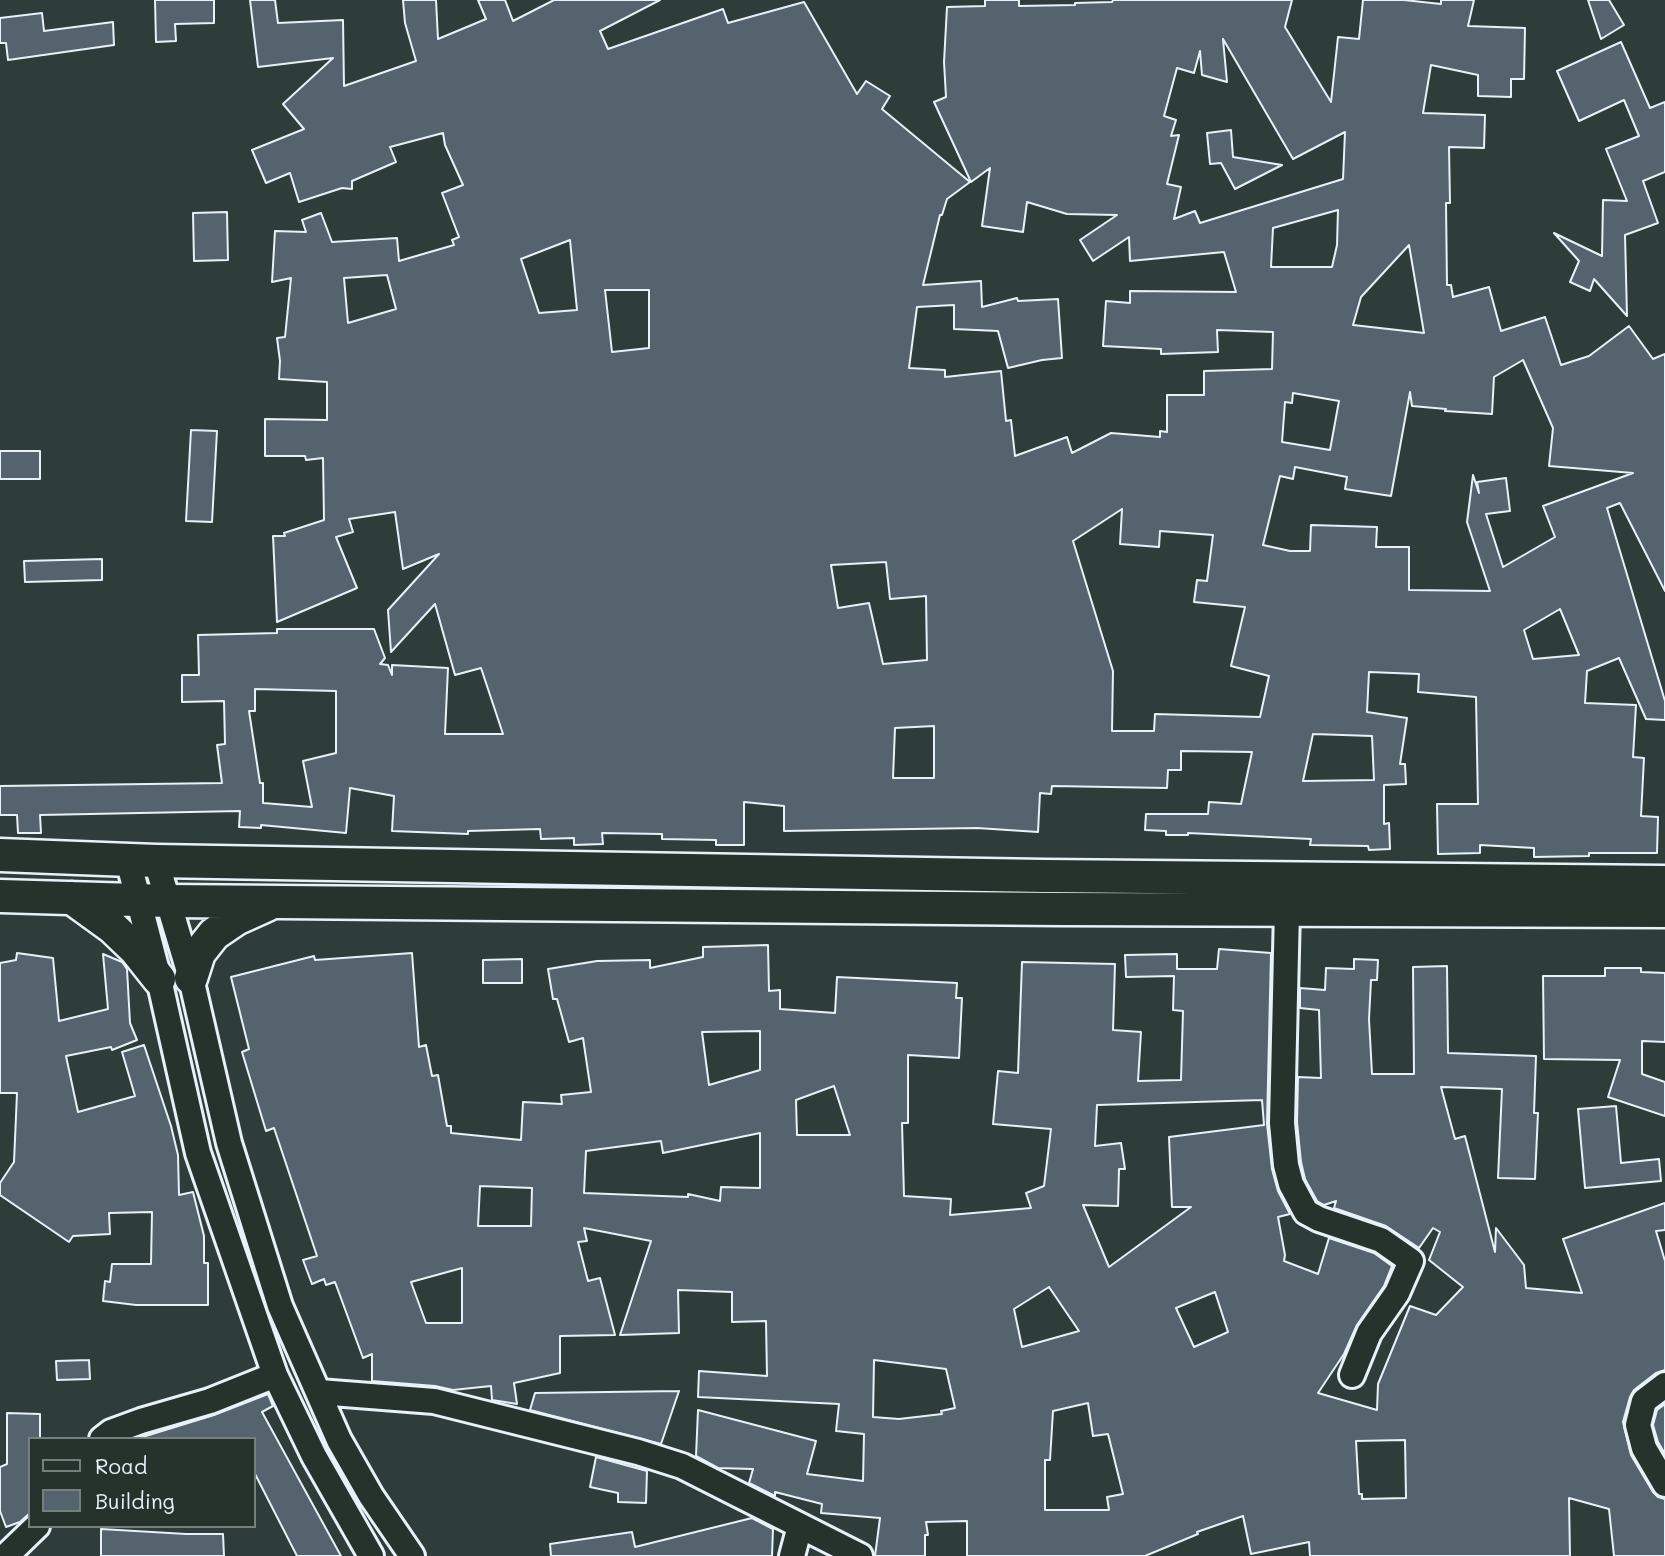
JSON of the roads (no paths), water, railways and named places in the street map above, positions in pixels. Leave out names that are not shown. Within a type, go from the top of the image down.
[{"type":"main road","points":[[0,855],[142,860],[1030,876],[1665,882]]},
{"type":"main road","points":[[0,896],[275,902],[1665,911]]},
{"type":"main road","points":[[72,898],[112,927],[136,950],[159,979]]},
{"type":"main road","points":[[191,978],[199,953],[215,934],[236,919],[275,902]]},
{"type":"street","points":[[142,860],[153,900],[191,978],[229,1143],[280,1306],[339,1440],[371,1496],[412,1556]]},
{"type":"street","points":[[153,900],[159,979],[198,1153],[275,1375],[314,1456],[371,1556]]},
{"type":"street","points":[[1287,910],[1282,1122],[1291,1184],[1306,1212],[1381,1240],[1411,1261],[1396,1293],[1369,1333],[1352,1375]]},
{"type":"street","points":[[105,1437],[141,1421],[210,1401],[275,1375]]},
{"type":"street","points":[[1665,1385],[1644,1401],[1638,1426],[1644,1448],[1665,1484]]},
{"type":"street","points":[[319,1392],[434,1401],[638,1452],[682,1466],[860,1556]]},
{"type":"street","points":[[792,1556],[800,1526]]},
{"type":"street","points":[[6,1556],[35,1528]]}]
